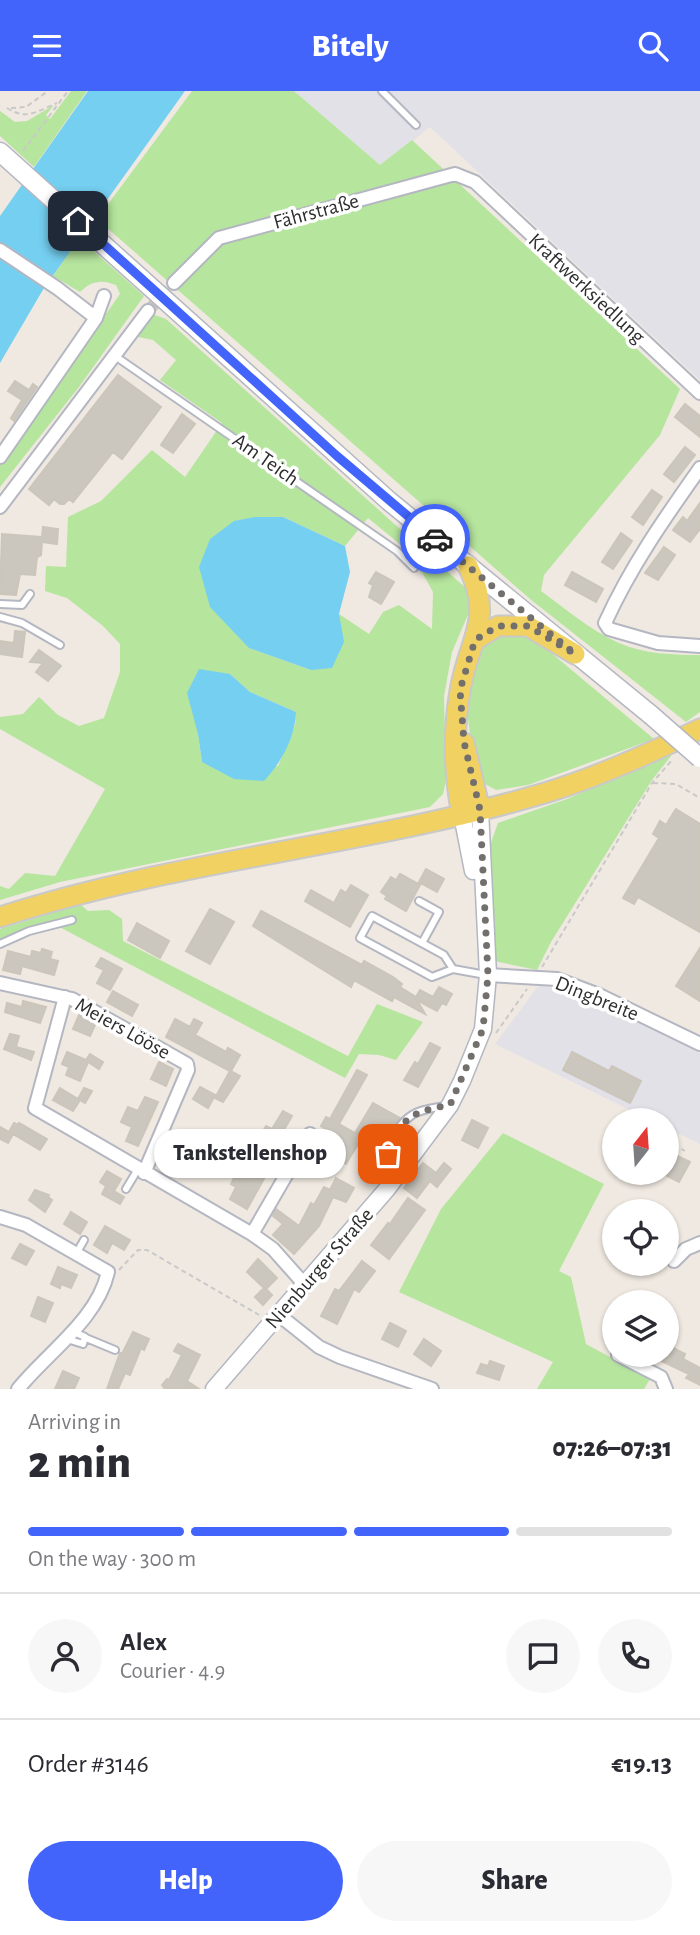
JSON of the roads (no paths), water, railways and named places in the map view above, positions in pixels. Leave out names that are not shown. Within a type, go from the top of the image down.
[{"type":"main road","points":[[0,152],[337,456],[700,758]]},
{"type":"main road","points":[[468,566],[481,600],[475,640],[460,690],[471,813]]},
{"type":"main road","points":[[475,640],[498,626],[528,626],[575,654]]},
{"type":"main road","points":[[0,917],[39,904],[146,877],[471,813],[574,783],[659,749],[700,729]]},
{"type":"street","name":"Fährstraße","points":[[174,283],[219,238],[455,174],[475,182]]},
{"type":"street","name":"Kraftwerksiedlung","points":[[475,182],[700,393]]},
{"type":"street","points":[[0,250],[96,318]]},
{"type":"street","points":[[0,457],[96,318],[104,296]]},
{"type":"street","points":[[0,507],[148,311]]},
{"type":"street","points":[[700,468],[649,540],[624,582],[605,623],[609,629],[659,643],[700,646]]},
{"type":"street","name":"Nienburger Straße","points":[[214,1389],[387,1189],[450,1105],[483,1029],[488,975],[471,813]]},
{"type":"street","name":"Dingbreite","points":[[488,975],[557,979],[599,995],[700,1044]]},
{"type":"street","name":"Meiers Lööse","points":[[0,982],[65,997],[187,1063],[188,1070],[141,1171]]},
{"type":"street","name":"Meiers Lööse","points":[[65,997],[35,1108],[252,1234],[273,1248],[305,1285]]},
{"type":"street","points":[[252,1234],[310,1134]]},
{"type":"street","points":[[1,1219],[26,1226],[108,1272],[105,1286],[98,1298],[69,1335],[18,1389]]},
{"type":"street","points":[[679,1256],[686,1249],[700,1243]]},
{"type":"street","points":[[275,1320],[340,1357],[432,1389]]},
{"type":"street","points":[[642,1367],[661,1377],[666,1389]]},
{"type":"lane","points":[[382,91],[416,125]]},
{"type":"lane","name":"Am Teich","points":[[113,355],[397,551],[414,568]]},
{"type":"lane","points":[[19,621],[22,605],[30,594]]},
{"type":"lane","points":[[0,604],[22,605]]},
{"type":"lane","points":[[0,617],[19,621],[60,645]]},
{"type":"lane","points":[[419,901],[439,912],[422,943]]},
{"type":"lane","points":[[453,969],[444,955],[372,916],[360,938],[432,977],[453,969],[488,975]]},
{"type":"lane","points":[[0,944],[29,931],[72,920]]},
{"type":"lane","points":[[387,1189],[384,1177],[385,1160],[396,1132],[413,1114],[450,1105]]},
{"type":"lane","points":[[126,1189],[141,1171]]},
{"type":"lane","points":[[76,1254],[84,1240]]},
{"type":"lane","points":[[69,1335],[82,1345],[86,1338],[116,1350]]},
{"type":"water","points":[[88,91],[185,91],[44,288],[0,363],[0,216]]},
{"type":"water","points":[[255,517],[283,517],[345,546],[350,572],[339,614],[344,642],[332,668],[311,670],[249,648],[210,607],[199,567],[210,539],[234,521]]},
{"type":"water","points":[[199,669],[230,674],[250,692],[296,712],[286,749],[264,781],[234,779],[202,762],[187,693]]},
{"type":"tunnel","points":[[148,311],[174,283]]},
{"type":"place","name":"Tankstellenshop","points":[[388,1154]]}]
